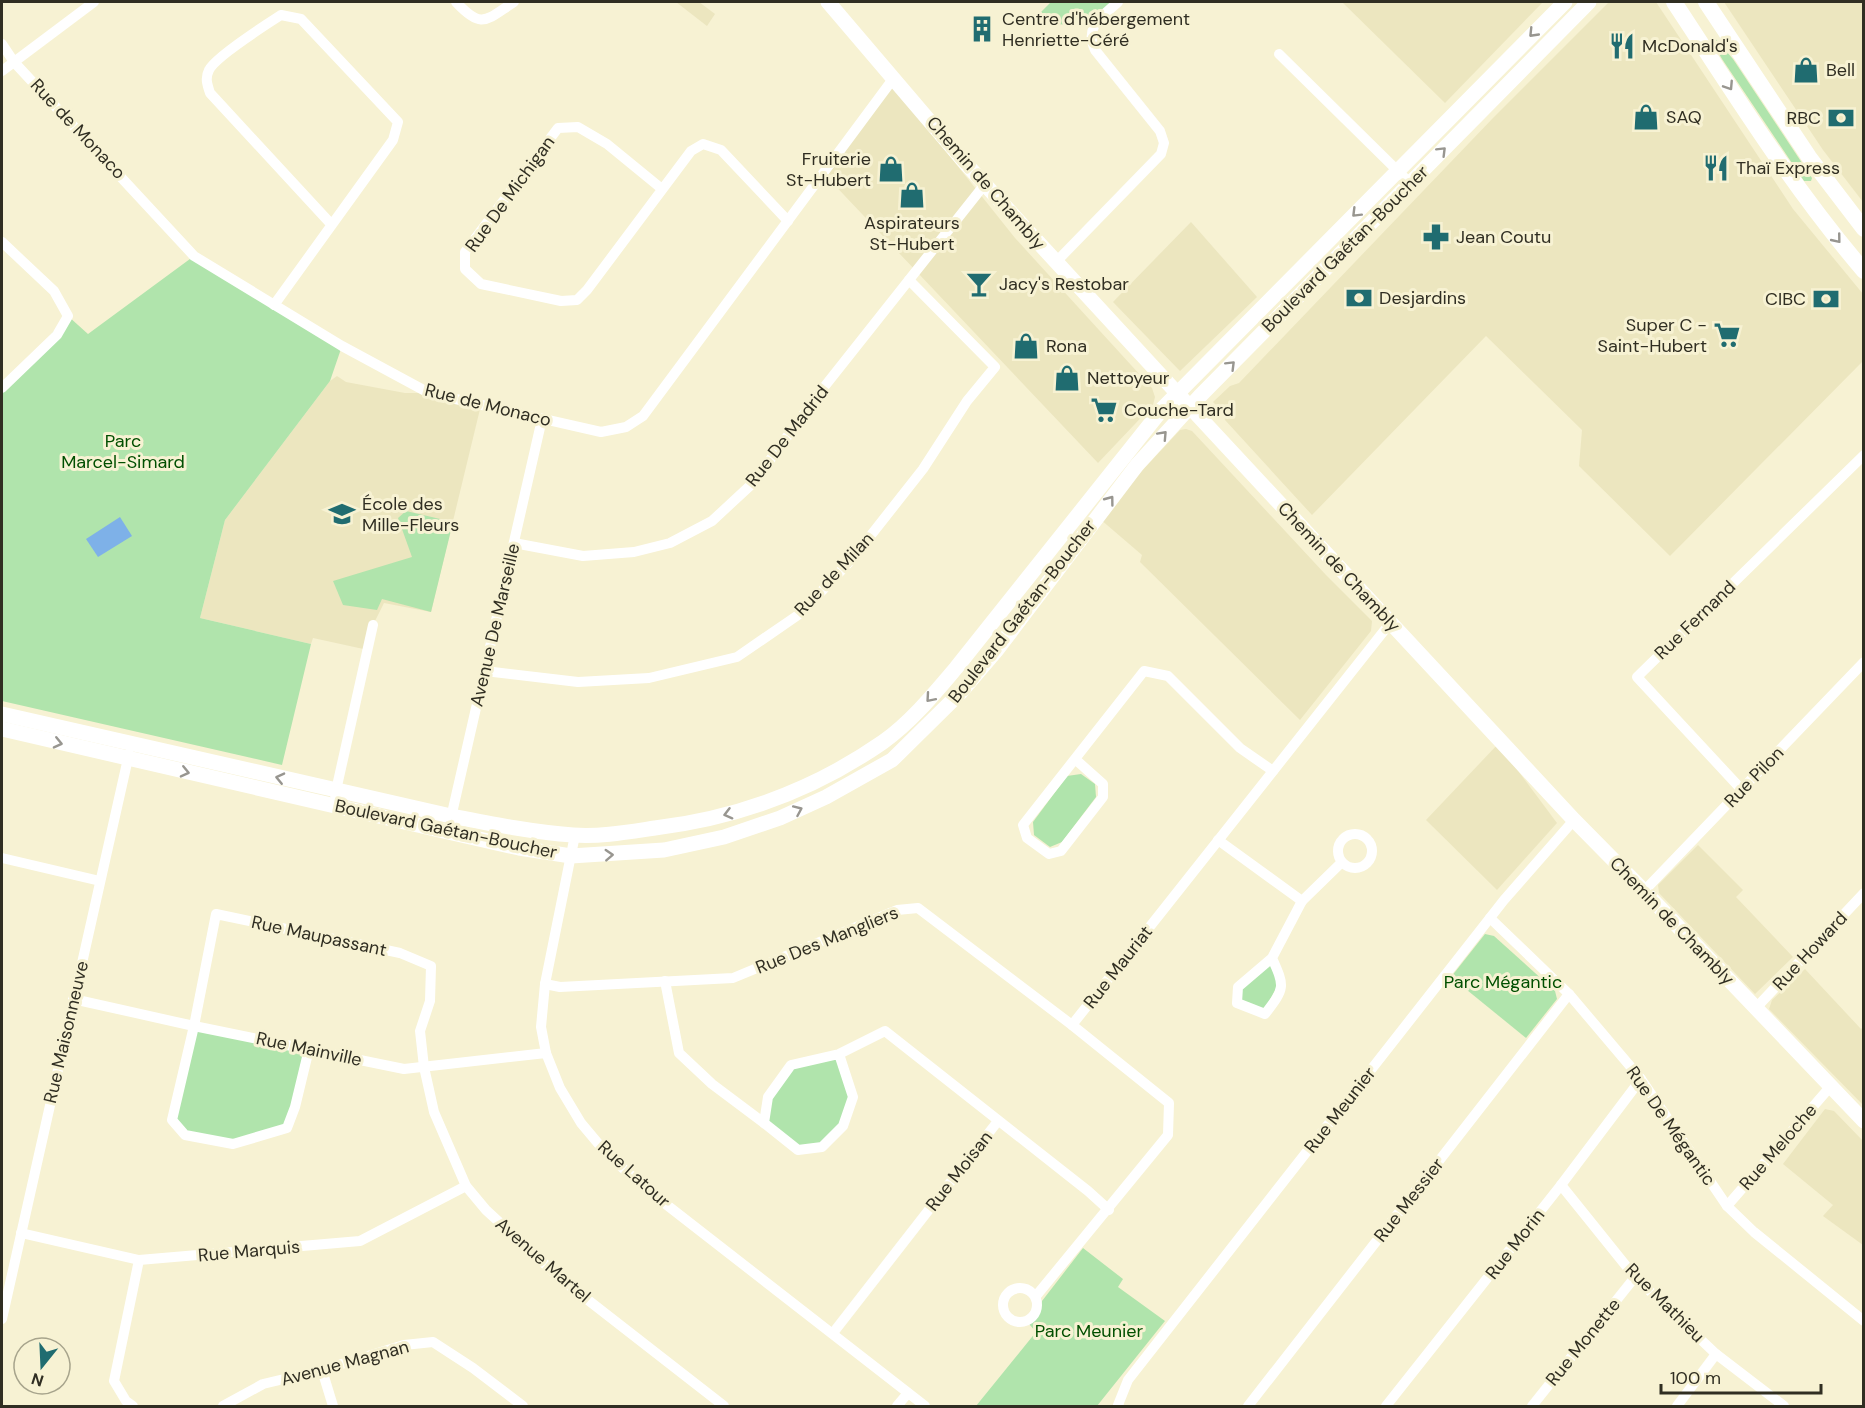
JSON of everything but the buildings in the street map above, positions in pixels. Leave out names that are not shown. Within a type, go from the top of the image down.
[{"type":"main road","points":[[1674,2],[1788,174],[1863,271]]},
{"type":"main road","points":[[1706,2],[1814,164],[1863,229]]},
{"type":"street","points":[[2,71],[94,2]]},
{"type":"street","points":[[456,2],[478,20],[485,20],[514,2]]},
{"type":"street","name":"Chemin de Chambly","points":[[828,2],[985,184],[1056,262],[1574,820],[1863,1121]]},
{"type":"street","points":[[1056,262],[1161,154],[1164,143],[1160,131],[1095,50],[1090,39],[1092,28],[1118,2]]},
{"type":"street","name":"Boulevard Gaétan-Boucher","points":[[2,729],[130,752],[335,798],[451,816],[522,830],[575,835],[618,833],[692,824],[772,802],[822,780],[884,742],[922,708],[1150,424],[1178,393],[1564,2]]},
{"type":"street","name":"Boulevard Gaétan-Boucher","points":[[335,798],[448,832],[519,848],[571,856],[664,850],[724,837],[780,818],[826,797],[891,760],[926,728],[975,676],[1137,465],[1190,406],[1589,2]]},
{"type":"street","points":[[274,305],[393,140],[398,122],[301,19],[281,15],[250,35],[210,67],[206,79],[210,93],[331,224]]},
{"type":"street","name":"Rue de Monaco","points":[[2,44],[14,62],[194,256],[342,346],[429,393],[601,432],[626,427],[643,416],[893,79]]},
{"type":"street","points":[[1279,54],[1410,183]]},
{"type":"street","points":[[1483,109],[1504,75],[1505,69],[1502,65]]},
{"type":"street","name":"Rue De Michigan","points":[[662,189],[606,144],[578,127],[558,128],[465,252],[465,269],[481,284],[561,301],[577,300],[587,290],[691,151],[703,144],[721,150],[788,221]]},
{"type":"street","name":"Rue De Madrid","points":[[514,543],[583,556],[634,552],[670,543],[712,521],[753,483],[817,396],[985,184]]},
{"type":"street","points":[[2,242],[54,291],[68,316],[57,334],[2,388]]},
{"type":"street","name":"Rue de Milan","points":[[484,671],[578,682],[649,678],[737,657],[801,613],[853,558],[923,469],[967,401],[995,367],[909,280]]},
{"type":"street","name":"Avenue De Marseille","points":[[448,832],[542,419]]},
{"type":"street","name":"Rue Fernand","points":[[1742,790],[1637,677],[1863,455]]},
{"type":"street","points":[[1855,464],[1863,472]]},
{"type":"street","name":"Rue Mauriat","points":[[1036,1296],[1109,1210],[1168,1135],[1168,1103],[1072,1025],[1391,622]]},
{"type":"street","points":[[335,798],[373,626]]},
{"type":"street","name":"Rue Pilon","points":[[1644,891],[1863,662]]},
{"type":"street","points":[[1075,759],[1103,784],[1103,797],[1061,851],[1049,854],[1027,838],[1023,825],[1144,671],[1168,676],[1240,748],[1272,771]]},
{"type":"street","name":"Boulevard Gaétan-Boucher","points":[[2,714],[130,752]]},
{"type":"street","name":"Rue Maisonneuve","points":[[2,1319],[130,752]]},
{"type":"street","name":"Rue Meunier","points":[[1119,1407],[1120,1397],[1128,1380],[1490,918],[1574,820]]},
{"type":"street","name":"Rue Latour","points":[[575,835],[545,984],[541,1027],[546,1053],[560,1088],[581,1123],[607,1154],[645,1188],[925,1407]]},
{"type":"street","points":[[1218,840],[1302,901]]},
{"type":"street","points":[[2,858],[100,881]]},
{"type":"street","points":[[1272,957],[1282,981],[1277,998],[1265,1014],[1237,1003],[1238,987],[1272,957],[1302,901],[1341,863]]},
{"type":"street","name":"Rue Howard","points":[[1755,1008],[1863,893]]},
{"type":"street","name":"Rue Des Mangliers","points":[[545,984],[560,987],[733,978],[897,910],[918,908],[1072,1025]]},
{"type":"street","name":"Rue Maupassant","points":[[194,1026],[216,914],[400,954],[431,966],[430,1002],[420,1031],[424,1067]]},
{"type":"street","name":"Rue De Mégantic","points":[[1490,918],[1569,994],[1641,1079],[1727,1206],[1754,1232],[1863,1322]]},
{"type":"street","points":[[665,981],[679,1053],[712,1084],[798,1150],[822,1147],[843,1126],[853,1097],[839,1054]]},
{"type":"street","name":"Rue Messier","points":[[1248,1407],[1569,994]]},
{"type":"street","name":"Rue Mainville","points":[[73,999],[404,1069],[546,1053]]},
{"type":"street","points":[[194,1026],[172,1120],[185,1135],[233,1144],[287,1128],[295,1107],[309,1050]]},
{"type":"street","points":[[764,1123],[768,1097],[791,1065],[839,1054],[885,1031],[998,1121]]},
{"type":"street","name":"Avenue Martel","points":[[424,1067],[434,1112],[466,1186],[486,1210],[561,1280],[724,1407]]},
{"type":"street","name":"Rue Morin","points":[[1386,1407],[1561,1185],[1641,1079]]},
{"type":"street","name":"Rue Meloche","points":[[1727,1206],[1830,1087]]},
{"type":"street","name":"Rue Moisan","points":[[833,1333],[998,1121],[1109,1210]]},
{"type":"street","name":"Rue Mathieu","points":[[1561,1185],[1635,1277],[1716,1354],[1784,1407]]},
{"type":"street","name":"Rue Marquis","points":[[21,1233],[139,1260],[360,1241],[466,1186]]},
{"type":"street","points":[[133,1407],[126,1401],[114,1381],[139,1260]]},
{"type":"street","name":"Rue Monette","points":[[1532,1407],[1635,1277]]},
{"type":"street","name":"Avenue Magnan","points":[[223,1407],[263,1384],[322,1370],[404,1345],[433,1342],[473,1368],[523,1407]]},
{"type":"street","points":[[1677,1407],[1716,1354]]},
{"type":"street","points":[[322,1370],[333,1407]]},
{"type":"street","points":[[897,1407],[909,1393]]},
{"type":"shaded area","points":[[676,2],[699,2],[715,14],[707,26]]},
{"type":"shaded area","points":[[1342,2],[1543,2],[1445,103]]},
{"type":"shaded area","points":[[1609,2],[1656,2],[1793,209],[1863,294],[1863,361],[1670,556],[1579,466],[1582,430],[1486,336],[1312,515],[1225,420],[1224,413],[1213,402],[1230,386],[1239,383],[1493,118]]},
{"type":"shaded area","points":[[1724,2],[1863,2],[1863,202],[1823,150]]},
{"type":"shaded area","points":[[893,85],[1015,238],[1152,388],[1155,397],[1153,405],[1098,463],[826,176]]},
{"type":"shaded area","points":[[1191,222],[1257,297],[1180,371],[1113,302]]},
{"type":"shaded area","name":"École des Mille-Fleurs","points":[[337,376],[346,382],[405,393],[429,393],[481,405],[431,612],[384,603],[373,625],[368,650],[313,638],[311,644],[200,618],[225,520],[330,381]]},
{"type":"shaded area","points":[[1180,430],[1192,431],[1372,621],[1371,631],[1300,720],[1140,562],[1142,555],[1100,519]]},
{"type":"shaded area","points":[[1498,744],[1557,823],[1497,890],[1426,820]]},
{"type":"shaded area","points":[[1698,845],[1743,890],[1736,897],[1793,957],[1755,994],[1659,893],[1658,885]]},
{"type":"shaded area","points":[[1805,969],[1861,1029],[1863,1027],[1863,1105],[1769,1009],[1772,1000]]},
{"type":"shaded area","points":[[1825,1109],[1834,1111],[1863,1141],[1863,1245],[1823,1216],[1833,1205],[1783,1164]]},
{"type":"green space","points":[[1051,2],[1112,2],[1090,25],[1043,24],[1037,16]]},
{"type":"green space","points":[[1714,37],[1733,59],[1812,178],[1811,181],[1804,181],[1722,59],[1711,40]]},
{"type":"green space","name":"Parc Marcel-Simard","points":[[194,256],[342,346],[330,381],[225,520],[200,618],[311,644],[282,765],[2,701],[2,388],[68,316],[88,334]]},
{"type":"green space","points":[[406,511],[453,522],[431,612],[382,599],[377,610],[343,605],[333,581],[412,557],[398,518]]},
{"type":"green space","points":[[1081,774],[1095,784],[1096,797],[1062,842],[1050,847],[1034,835],[1033,822],[1067,776]]},
{"type":"green space","name":"Parc Mégantic","points":[[1485,934],[1494,936],[1555,991],[1557,999],[1526,1038],[1451,977]]},
{"type":"green space","points":[[1271,962],[1280,981],[1264,1011],[1240,1000],[1242,988]]},
{"type":"green space","points":[[194,1026],[309,1049],[287,1128],[233,1144],[185,1135],[172,1120]]},
{"type":"green space","points":[[839,1054],[853,1097],[843,1126],[822,1147],[798,1150],[764,1123],[768,1097],[791,1065]]},
{"type":"green space","name":"Parc Meunier","points":[[1083,1248],[1123,1279],[1118,1287],[1165,1321],[1097,1406],[976,1406],[1036,1332],[1029,1324],[1040,1310],[1042,1301]]},
{"type":"water","points":[[120,517],[132,536],[98,557],[86,539]]},
{"type":"place","name":"Centre d'hébergement Henriette-Céré","points":[[982,29]]},
{"type":"place","name":"McDonald's","points":[[1622,46]]},
{"type":"place","name":"Bell","points":[[1806,70]]},
{"type":"place","name":"SAQ","points":[[1646,117]]},
{"type":"place","name":"RBC","points":[[1841,118]]},
{"type":"place","name":"Thaï Express","points":[[1716,168]]},
{"type":"place","name":"Fruiterie St-Hubert","points":[[891,169]]},
{"type":"place","name":"Aspirateurs St-Hubert","points":[[912,195]]},
{"type":"place","name":"Jean Coutu","points":[[1436,237]]},
{"type":"place","name":"Jacy's Restobar","points":[[979,284]]},
{"type":"place","name":"Desjardins","points":[[1359,298]]},
{"type":"place","name":"CIBC","points":[[1826,299]]},
{"type":"place","name":"Super C - Saint-Hubert","points":[[1727,335]]},
{"type":"place","name":"Rona","points":[[1026,346]]},
{"type":"place","name":"Nettoyeur","points":[[1067,378]]},
{"type":"place","name":"Couche-Tard","points":[[1104,410]]},
{"type":"place","name":"École des Mille-Fleurs","points":[[342,514]]}]
